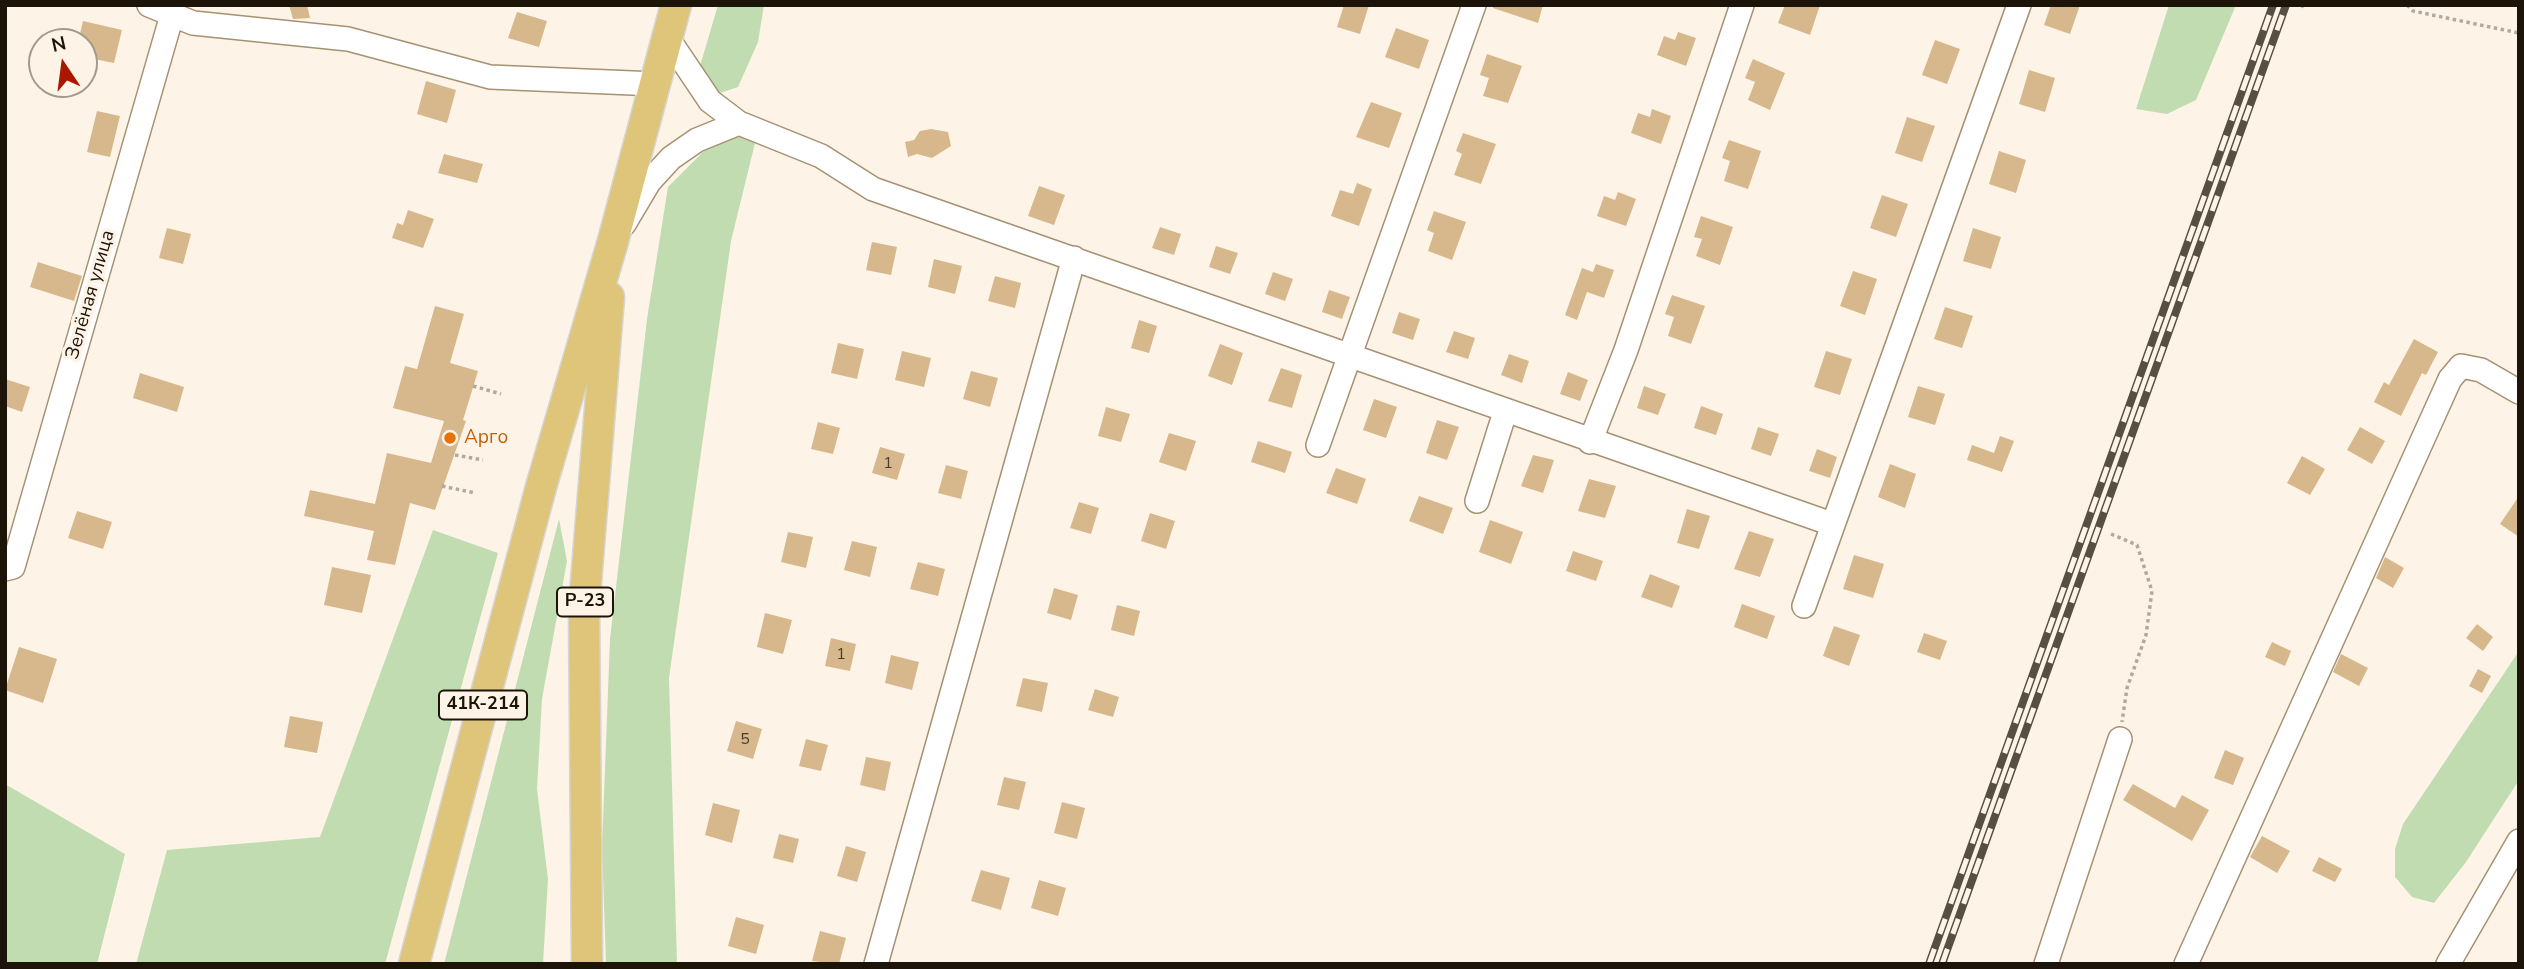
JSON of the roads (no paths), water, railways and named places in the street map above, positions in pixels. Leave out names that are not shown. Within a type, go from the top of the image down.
[{"type":"main road","name":"Р-23","points":[[587,964],[584,607],[613,241],[676,5]]},
{"type":"main road","name":"41К-214","points":[[414,964],[545,473],[613,241]]},
{"type":"street","points":[[149,5],[193,23],[348,39],[490,77],[656,84]]},
{"type":"street","points":[[1318,445],[1475,5]]},
{"type":"street","points":[[1590,442],[1626,350],[1741,5]]},
{"type":"street","points":[[1804,606],[2019,5]]},
{"type":"street","name":"Зелёная улица","points":[[5,569],[13,567],[172,15]]},
{"type":"street","points":[[667,37],[710,101],[739,123],[821,156],[873,189],[1590,442],[1832,524]]},
{"type":"street","points":[[613,241],[649,182],[671,158],[696,140],[739,123]]},
{"type":"street","points":[[876,964],[1074,258]]},
{"type":"street","points":[[2186,964],[2450,379],[2461,366],[2481,370],[2519,392]]},
{"type":"street","points":[[1477,501],[1505,412]]},
{"type":"street","points":[[2046,964],[2120,739]]},
{"type":"street","points":[[2448,964],[2519,841]]},
{"type":"railway","points":[[1929,964],[2273,5]]},
{"type":"railway","points":[[1942,964],[2286,5]]},
{"type":"place","name":"Арго","points":[[450,438]]}]
